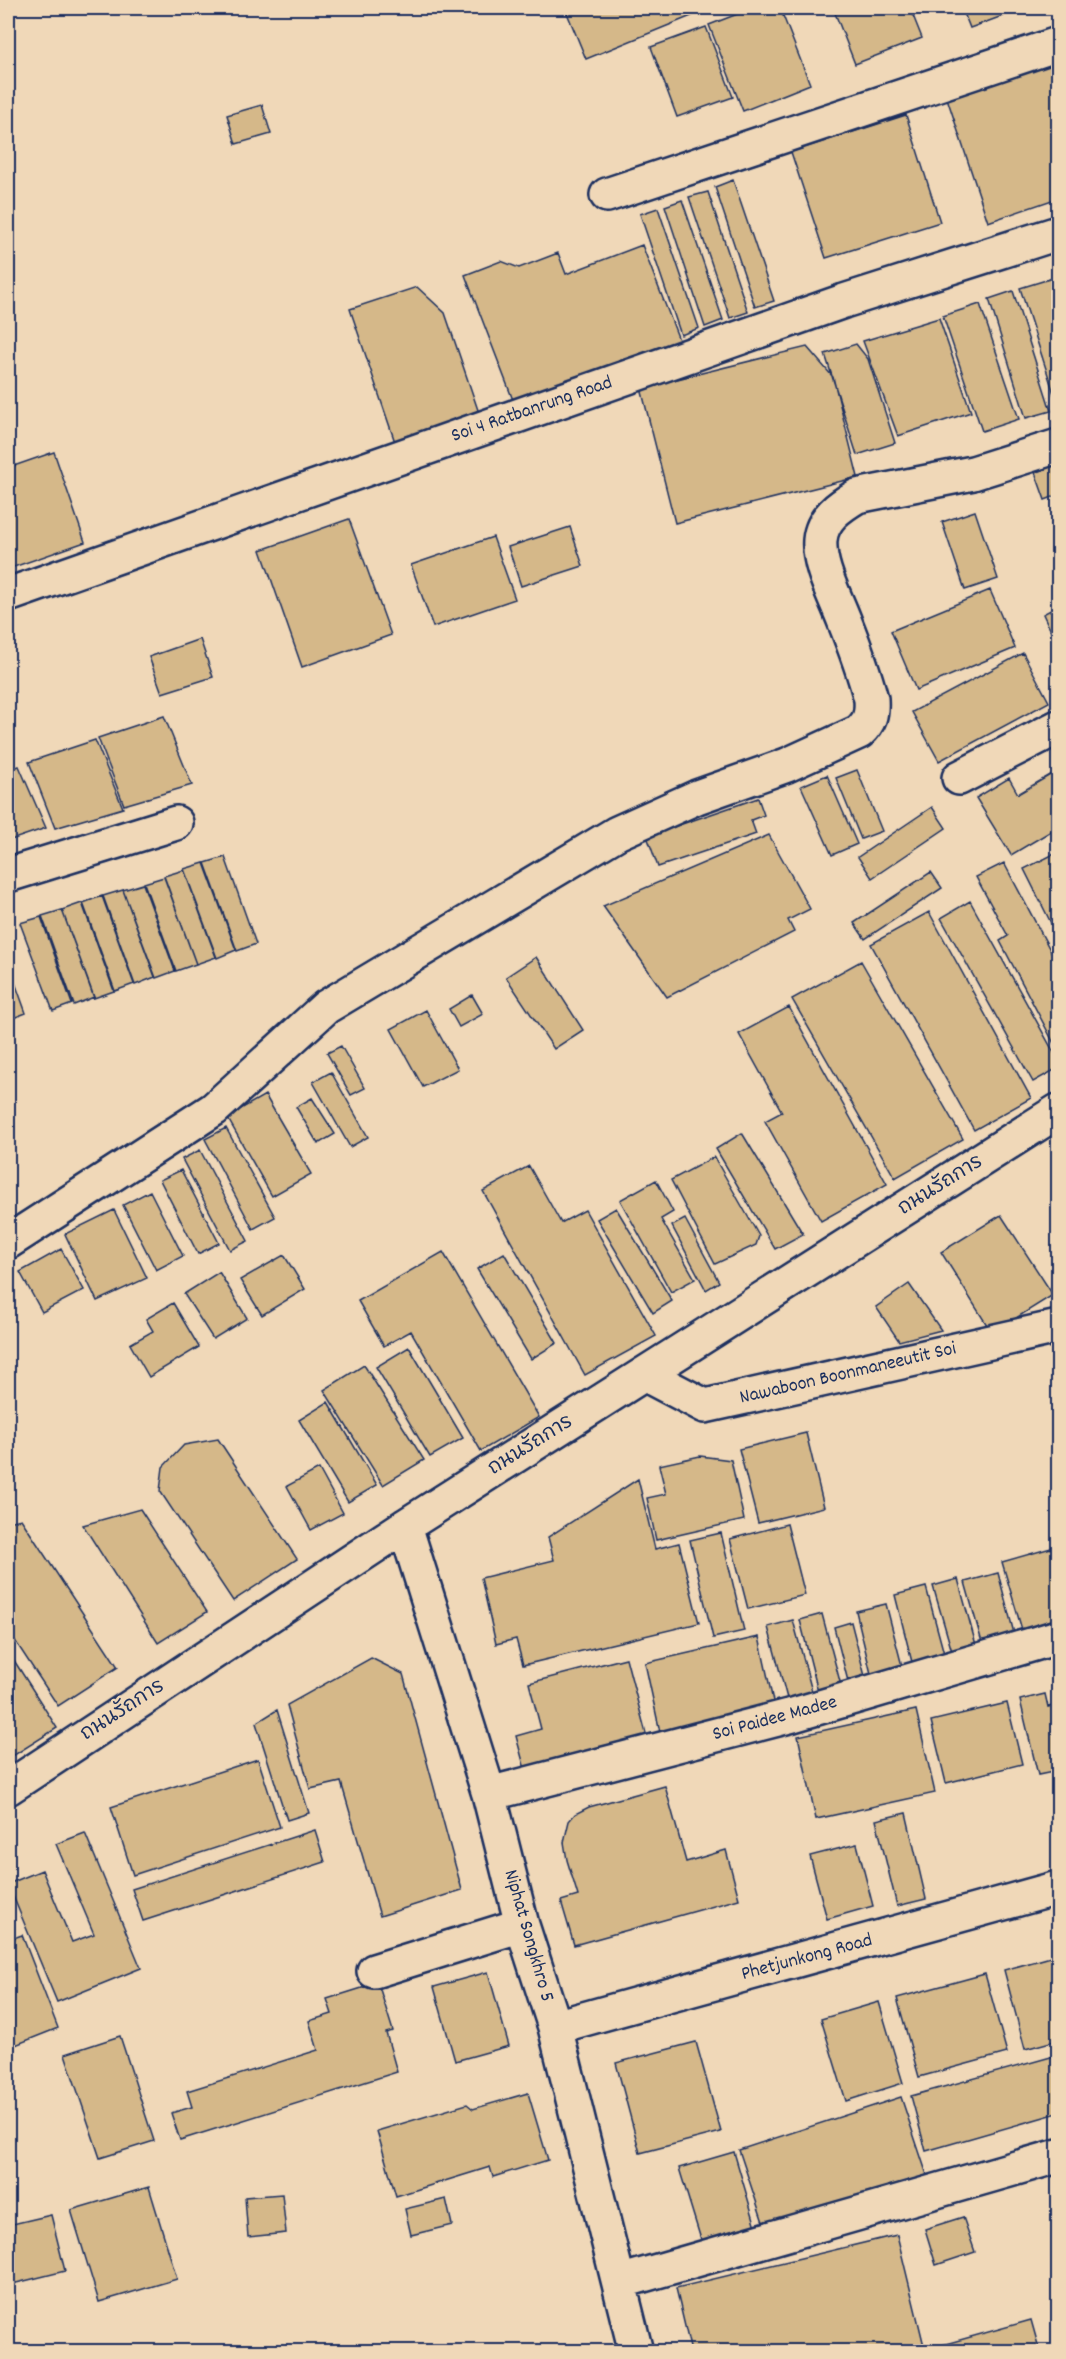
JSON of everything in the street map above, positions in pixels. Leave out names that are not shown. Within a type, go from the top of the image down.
[{"type":"street","points":[[607,195],[1059,44]]},
{"type":"street","name":"Soi 4 Ratbanrung Road","points":[[8,594],[844,301],[1059,233]]},
{"type":"street","points":[[8,1242],[214,1109],[326,1007],[356,989],[617,833],[697,797],[787,765],[859,732],[868,723],[872,710],[871,699],[826,574],[820,540],[828,517],[841,505],[857,496],[973,472],[1059,446]]},
{"type":"street","points":[[959,778],[1059,727]]},
{"type":"street","points":[[8,875],[176,823]]},
{"type":"street","name":"ถนนรัถการ","points":[[8,1788],[405,1526],[1059,1112]]},
{"type":"street","name":"Nawaboon Boonmaneeutit Soi","points":[[644,1374],[705,1406],[1059,1327]]},
{"type":"street","name":"Niphat Songkhro 5","points":[[405,1526],[489,1794],[522,1925],[555,2027],[636,2352]]},
{"type":"street","name":"Soi Paidee Madee","points":[[489,1794],[793,1715],[1059,1637]]},
{"type":"street","name":"Phetjunkong Road","points":[[555,2027],[1059,1888]]},
{"type":"street","points":[[374,1971],[522,1925]]},
{"type":"street","points":[[618,2282],[1059,2156]]},
{"type":"building","points":[[565,8],[711,8],[586,59]]},
{"type":"building","points":[[753,8],[780,8],[810,84],[743,111],[709,25]]},
{"type":"building","points":[[833,8],[910,8],[922,38],[855,64]]},
{"type":"building","points":[[962,8],[1024,8],[970,28]]},
{"type":"building","points":[[706,27],[733,97],[677,117],[651,47]]},
{"type":"building","points":[[1058,54],[1058,198],[988,222],[945,92]]},
{"type":"building","points":[[262,105],[271,134],[236,144],[227,115]]},
{"type":"building","points":[[906,115],[940,222],[826,258],[791,152]]},
{"type":"building","points":[[733,180],[774,301],[755,307],[715,187]]},
{"type":"building","points":[[708,192],[748,312],[730,318],[689,197]]},
{"type":"building","points":[[682,200],[723,320],[705,327],[665,206]]},
{"type":"building","points":[[658,208],[699,328],[681,335],[640,214]]},
{"type":"building","points":[[642,245],[683,350],[518,413],[465,275],[501,261],[519,268],[558,253],[566,274]]},
{"type":"building","points":[[1056,277],[1058,286],[1058,406],[1020,288]]},
{"type":"building","points":[[417,287],[445,313],[479,413],[395,442],[350,309]]},
{"type":"building","points":[[1013,291],[1051,411],[1026,418],[989,299]]},
{"type":"building","points":[[980,304],[1019,419],[982,431],[943,316]]},
{"type":"building","points":[[939,318],[971,412],[898,436],[863,341]]},
{"type":"building","points":[[856,344],[868,359],[895,443],[857,455],[825,354]]},
{"type":"building","points":[[807,347],[833,377],[858,477],[675,523],[641,388]]},
{"type":"building","points":[[54,452],[85,542],[8,569],[8,468]]},
{"type":"building","points":[[1058,464],[1058,495],[1045,500],[1035,472]]},
{"type":"building","points":[[975,511],[998,579],[965,590],[942,522]]},
{"type":"building","points":[[349,519],[391,635],[302,667],[261,550]]},
{"type":"building","points":[[570,527],[583,566],[521,586],[508,547]]},
{"type":"building","points":[[493,537],[515,599],[433,627],[411,565]]},
{"type":"building","points":[[990,590],[1015,648],[916,690],[891,631]]},
{"type":"building","points":[[1058,606],[1058,646],[1043,614]]},
{"type":"building","points":[[200,639],[213,677],[162,693],[149,657]]},
{"type":"building","points":[[1023,653],[1049,702],[939,761],[912,712]]},
{"type":"building","points":[[164,716],[192,785],[124,805],[98,738]]},
{"type":"building","points":[[95,740],[123,808],[55,828],[29,762]]},
{"type":"building","points":[[19,766],[46,828],[8,841],[8,770]]},
{"type":"building","points":[[857,770],[882,831],[861,839],[836,778]]},
{"type":"building","points":[[1057,771],[1058,827],[1011,855],[976,798],[1009,778],[1018,794]]},
{"type":"building","points":[[827,775],[857,844],[832,855],[801,786]]},
{"type":"building","points":[[758,798],[764,815],[751,820],[756,834],[658,867],[647,836]]},
{"type":"building","points":[[932,807],[946,828],[872,878],[858,857]]},
{"type":"building","points":[[769,835],[810,909],[788,920],[794,932],[667,997],[603,906]]},
{"type":"building","points":[[1058,852],[1058,937],[1024,869]]},
{"type":"building","points":[[225,857],[256,944],[237,951],[205,863]]},
{"type":"building","points":[[204,863],[236,950],[217,958],[184,869]]},
{"type":"building","points":[[1004,863],[1058,965],[1058,1051],[1000,941],[1008,936],[976,877]]},
{"type":"building","points":[[184,870],[216,957],[196,964],[164,876]]},
{"type":"building","points":[[931,872],[942,888],[865,939],[854,923]]},
{"type":"building","points":[[164,877],[196,964],[176,971],[144,883]]},
{"type":"building","points":[[143,884],[175,971],[156,978],[123,890]]},
{"type":"building","points":[[123,890],[155,977],[135,985],[103,896]]},
{"type":"building","points":[[102,896],[134,984],[115,991],[83,903]]},
{"type":"building","points":[[970,901],[1058,1060],[1058,1068],[1033,1082],[941,918]]},
{"type":"building","points":[[82,903],[114,991],[94,998],[62,910]]},
{"type":"building","points":[[62,910],[94,997],[74,1005],[42,916]]},
{"type":"building","points":[[929,912],[1031,1098],[974,1130],[871,944]]},
{"type":"building","points":[[41,917],[72,1004],[53,1011],[20,923]]},
{"type":"building","points":[[536,957],[583,1030],[554,1049],[506,977]]},
{"type":"building","points":[[861,961],[963,1139],[895,1178],[792,999]]},
{"type":"building","points":[[8,963],[26,1013],[8,1020]]},
{"type":"building","points":[[472,995],[483,1014],[459,1027],[449,1009]]},
{"type":"building","points":[[789,1007],[887,1184],[821,1221],[765,1121],[782,1112],[739,1034]]},
{"type":"building","points":[[426,1010],[458,1069],[423,1087],[391,1029]]},
{"type":"building","points":[[341,1046],[365,1088],[351,1095],[327,1053]]},
{"type":"building","points":[[331,1072],[368,1137],[350,1147],[313,1082]]},
{"type":"building","points":[[265,1095],[311,1174],[272,1196],[227,1117]]},
{"type":"building","points":[[312,1098],[335,1134],[318,1144],[296,1107]]},
{"type":"building","points":[[226,1128],[275,1217],[253,1229],[205,1139]]},
{"type":"building","points":[[742,1133],[803,1234],[775,1249],[716,1149]]},
{"type":"building","points":[[200,1150],[248,1241],[230,1250],[182,1159]]},
{"type":"building","points":[[714,1157],[759,1236],[756,1245],[715,1264],[671,1180]]},
{"type":"building","points":[[529,1166],[561,1223],[585,1210],[656,1336],[585,1375],[483,1191]]},
{"type":"building","points":[[181,1170],[219,1243],[198,1254],[160,1180]]},
{"type":"building","points":[[656,1180],[673,1212],[661,1219],[695,1279],[671,1292],[620,1200]]},
{"type":"building","points":[[150,1191],[183,1256],[156,1270],[123,1205]]},
{"type":"building","points":[[616,1208],[672,1301],[653,1313],[597,1219]]},
{"type":"building","points":[[114,1210],[147,1278],[97,1301],[65,1234]]},
{"type":"building","points":[[1001,1215],[1053,1295],[992,1333],[941,1252]]},
{"type":"building","points":[[685,1219],[719,1282],[706,1290],[672,1226]]},
{"type":"building","points":[[61,1249],[84,1290],[42,1312],[20,1272]]},
{"type":"building","points":[[443,1252],[539,1417],[481,1451],[411,1331],[384,1346],[358,1301]]},
{"type":"building","points":[[504,1253],[557,1343],[531,1359],[477,1269]]},
{"type":"building","points":[[284,1255],[305,1289],[262,1315],[240,1280]]},
{"type":"building","points":[[219,1272],[247,1318],[213,1339],[184,1294]]},
{"type":"building","points":[[909,1284],[941,1330],[899,1341],[876,1307]]},
{"type":"building","points":[[173,1303],[199,1347],[149,1377],[130,1344],[153,1331],[146,1319]]},
{"type":"building","points":[[409,1347],[463,1438],[430,1457],[376,1367]]},
{"type":"building","points":[[364,1365],[424,1460],[383,1485],[324,1390]]},
{"type":"building","points":[[328,1402],[377,1485],[348,1502],[299,1420]]},
{"type":"building","points":[[806,1433],[824,1507],[758,1523],[739,1449]]},
{"type":"building","points":[[218,1439],[297,1559],[233,1601],[160,1491],[163,1467],[184,1445]]},
{"type":"building","points":[[700,1456],[731,1460],[744,1520],[656,1540],[647,1498],[666,1494],[659,1465]]},
{"type":"building","points":[[319,1469],[343,1513],[311,1530],[287,1486]]},
{"type":"building","points":[[638,1479],[655,1549],[679,1543],[699,1623],[523,1665],[516,1639],[496,1644],[481,1578],[554,1560],[548,1537]]},
{"type":"building","points":[[140,1509],[207,1612],[158,1643],[83,1525]]},
{"type":"building","points":[[21,1519],[118,1667],[58,1706],[8,1630],[8,1522]]},
{"type":"building","points":[[787,1524],[805,1595],[748,1609],[730,1539]]},
{"type":"building","points":[[721,1533],[744,1631],[713,1638],[690,1540]]},
{"type":"building","points":[[1058,1546],[1058,1630],[1025,1640],[1002,1562]]},
{"type":"building","points":[[998,1573],[1015,1637],[983,1646],[965,1582]]},
{"type":"building","points":[[958,1579],[979,1656],[955,1662],[933,1586]]},
{"type":"building","points":[[926,1587],[946,1661],[914,1670],[895,1595]]},
{"type":"building","points":[[886,1604],[903,1670],[872,1678],[856,1611]]},
{"type":"building","points":[[822,1614],[843,1693],[820,1699],[800,1620]]},
{"type":"building","points":[[793,1620],[814,1699],[789,1706],[768,1627]]},
{"type":"building","points":[[851,1622],[867,1684],[850,1689],[834,1627]]},
{"type":"building","points":[[759,1637],[774,1706],[660,1732],[645,1663]]},
{"type":"building","points":[[8,1651],[57,1728],[8,1759]]},
{"type":"building","points":[[371,1658],[403,1674],[462,1890],[380,1916],[341,1782],[310,1789],[287,1705]]},
{"type":"building","points":[[626,1658],[648,1741],[526,1773],[516,1736],[541,1729],[529,1683]]},
{"type":"building","points":[[1045,1694],[1048,1707],[1058,1705],[1058,1771],[1038,1775],[1020,1700]]},
{"type":"building","points":[[1007,1703],[1022,1764],[946,1783],[931,1721]]},
{"type":"building","points":[[277,1710],[309,1813],[287,1820],[256,1723]]},
{"type":"building","points":[[916,1710],[935,1793],[816,1819],[798,1736]]},
{"type":"building","points":[[258,1759],[280,1827],[133,1875],[111,1807]]},
{"type":"building","points":[[665,1786],[686,1862],[726,1850],[739,1899],[574,1945],[561,1901],[578,1896],[564,1842],[569,1821],[575,1814],[589,1807]]},
{"type":"building","points":[[906,1813],[926,1899],[897,1906],[876,1820]]},
{"type":"building","points":[[315,1830],[325,1862],[143,1921],[132,1889]]},
{"type":"building","points":[[85,1833],[141,1968],[57,2002],[8,1884],[42,1870],[72,1942],[94,1934],[56,1844]]},
{"type":"building","points":[[857,1844],[873,1906],[827,1919],[810,1856]]},
{"type":"building","points":[[22,1935],[58,2028],[8,2048],[8,1940]]},
{"type":"building","points":[[1058,1955],[1058,2040],[1025,2049],[1004,1970]]},
{"type":"building","points":[[488,1972],[509,2046],[455,2061],[434,1987]]},
{"type":"building","points":[[985,1974],[1007,2053],[919,2077],[897,1998]]},
{"type":"building","points":[[378,1983],[393,2031],[386,2033],[397,2072],[180,2140],[171,2113],[192,2107],[187,2091],[318,2050],[309,2021],[332,2014],[327,1999]]},
{"type":"building","points":[[879,2002],[903,2083],[846,2101],[821,2019]]},
{"type":"building","points":[[120,2036],[154,2141],[100,2158],[65,2054]]},
{"type":"building","points":[[696,2042],[721,2132],[640,2153],[616,2063]]},
{"type":"building","points":[[1058,2055],[1058,2113],[926,2151],[911,2096]]},
{"type":"building","points":[[528,2093],[548,2160],[493,2177],[490,2167],[396,2196],[377,2131],[467,2104],[473,2109]]},
{"type":"building","points":[[901,2097],[927,2175],[765,2228],[739,2150]]},
{"type":"building","points":[[734,2152],[757,2230],[703,2246],[679,2168]]},
{"type":"building","points":[[149,2187],[177,2279],[99,2302],[71,2210]]},
{"type":"building","points":[[282,2194],[286,2233],[248,2237],[245,2197]]},
{"type":"building","points":[[446,2199],[452,2225],[411,2235],[405,2209]]},
{"type":"building","points":[[51,2215],[65,2271],[8,2285],[8,2225]]},
{"type":"building","points":[[963,2217],[975,2252],[936,2265],[925,2229]]},
{"type":"building","points":[[897,2235],[925,2350],[917,2352],[691,2352],[676,2288]]},
{"type":"building","points":[[1031,2320],[1040,2352],[917,2352]]}]
